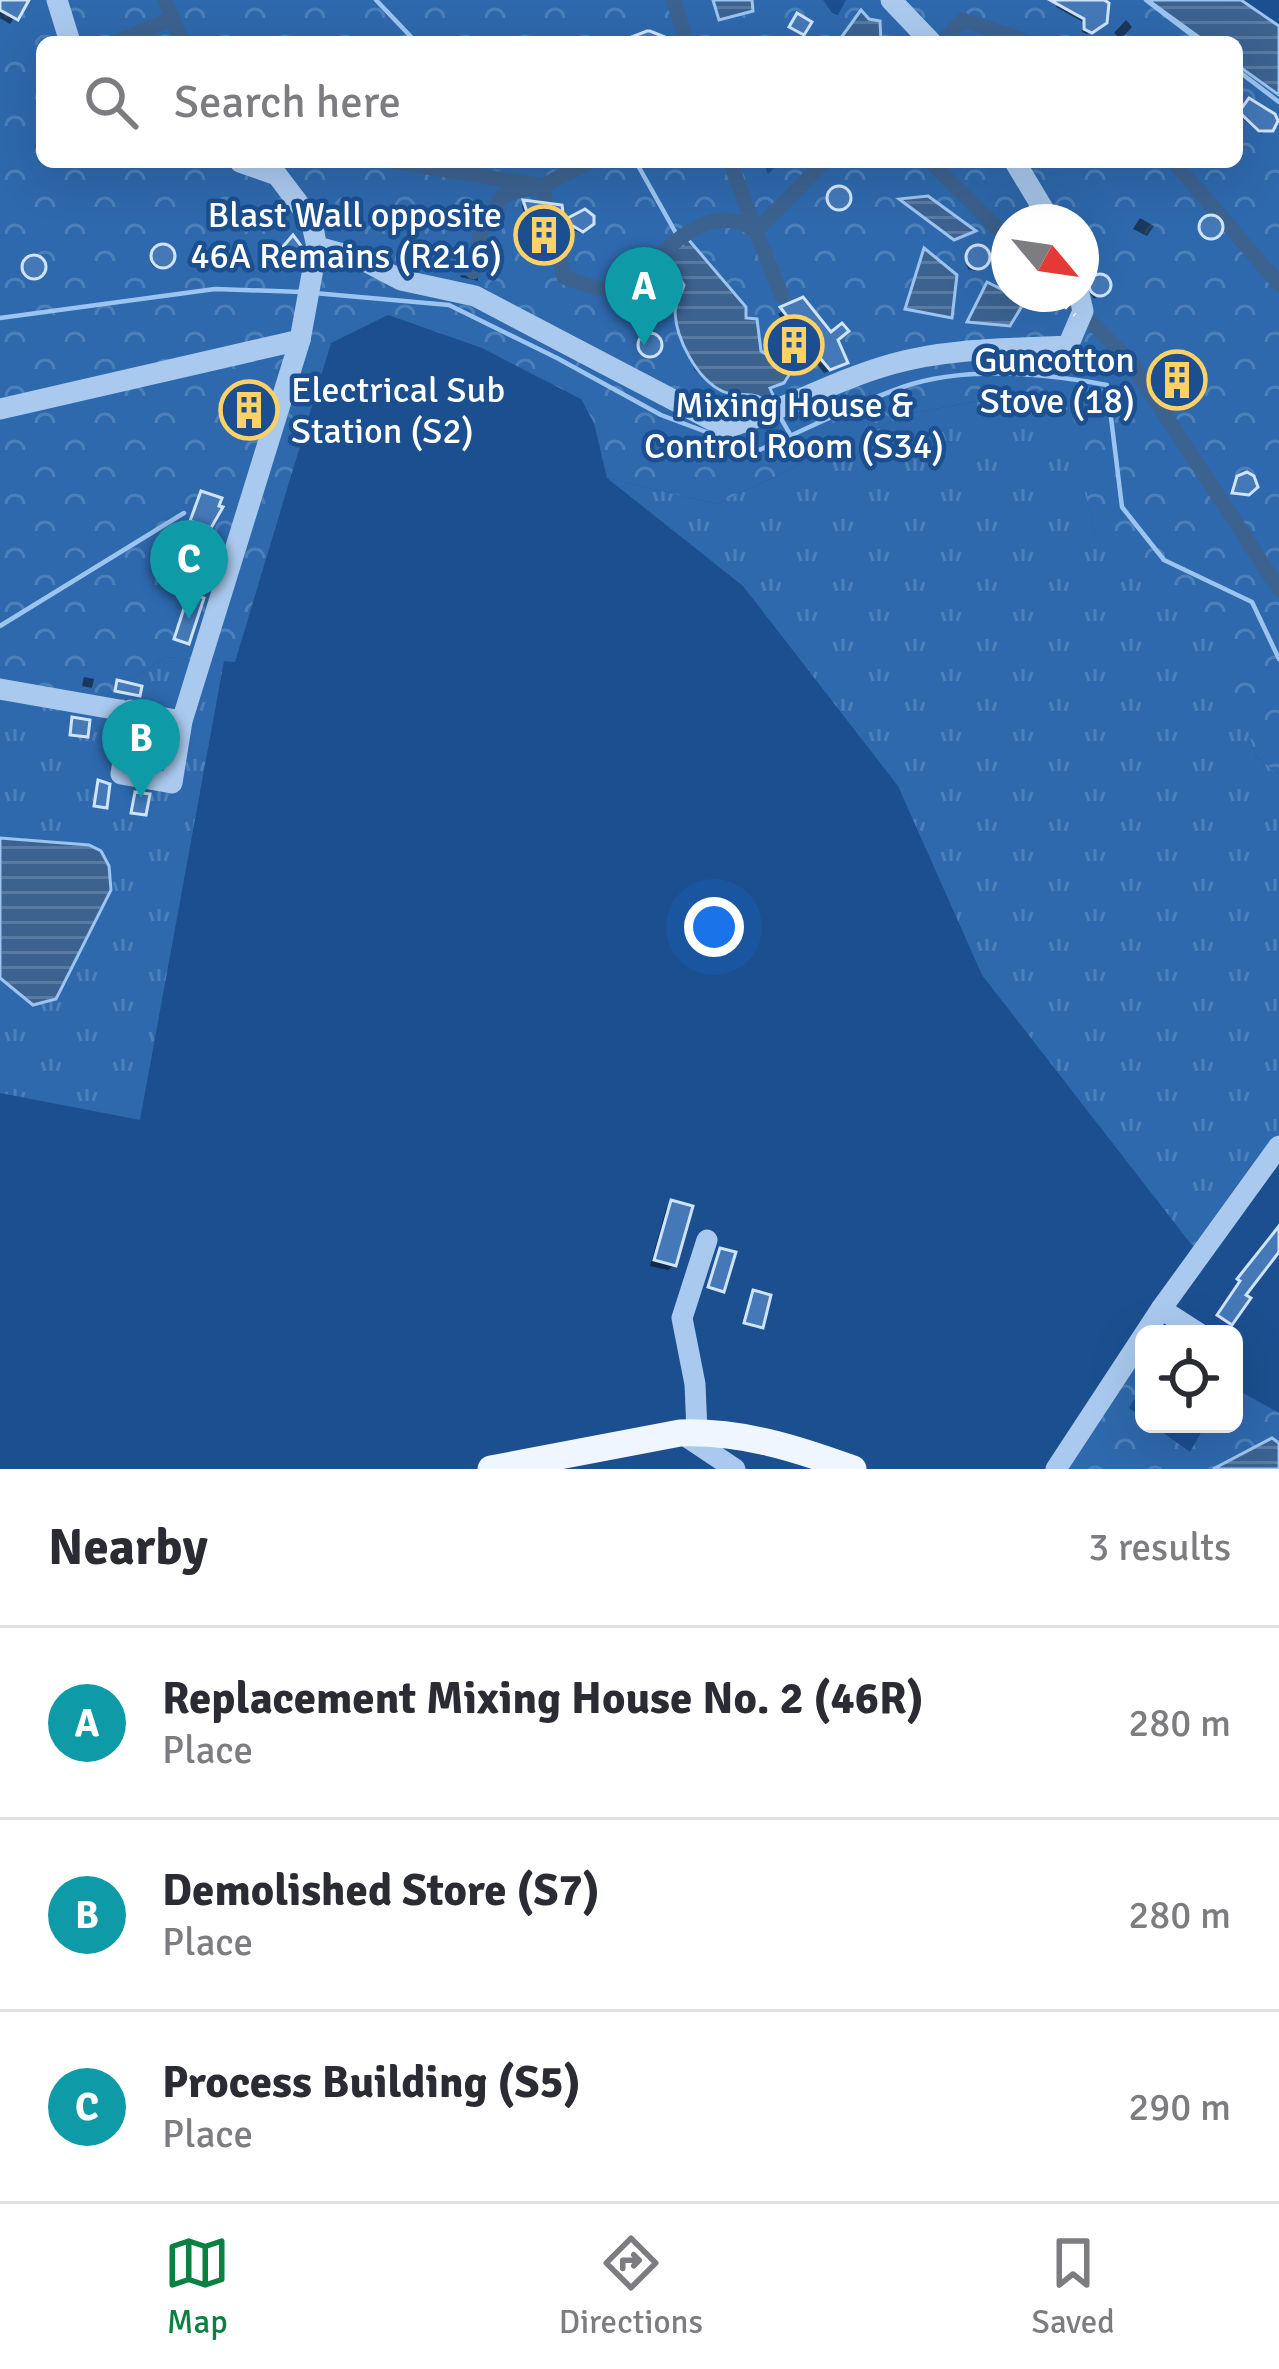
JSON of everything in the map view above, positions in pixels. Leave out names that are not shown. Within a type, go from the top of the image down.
[{"type":"main road","points":[[491,1469],[689,1432],[760,1439],[853,1469]]},
{"type":"street","points":[[57,0],[68,36]]},
{"type":"street","points":[[891,0],[925,36]]},
{"type":"street","points":[[130,710],[121,774],[172,783],[182,721],[300,340],[317,248],[308,214],[278,176],[256,168]]},
{"type":"street","points":[[1020,168],[1040,204]]},
{"type":"street","points":[[317,248],[361,259],[400,280],[475,296],[727,428],[897,362],[961,352],[1068,346],[1080,312]]},
{"type":"street","points":[[0,410],[300,340]]},
{"type":"street","points":[[0,689],[182,721]]},
{"type":"street","points":[[1056,1469],[1161,1309],[1279,1146]]},
{"type":"street","points":[[707,1240],[682,1318],[695,1384],[689,1432],[735,1469]]},
{"type":"street","points":[[1161,1309],[1186,1325]]},
{"type":"green space","points":[[0,0],[713,0],[720,20],[753,11],[752,0],[823,0],[838,15],[846,0],[1148,0],[1198,36],[877,36],[861,10],[842,36],[36,36],[36,168],[766,168],[768,174],[774,168],[1243,168],[1243,69],[1279,95],[1279,774],[1256,756],[1213,626],[1162,595],[1095,537],[1072,409],[1021,393],[908,414],[717,504],[607,478],[594,423],[581,399],[482,348],[388,315],[331,343],[235,662],[166,657],[98,701],[0,699]],"holes":[[[685,285],[745,319],[778,405],[752,393],[725,393],[694,370],[675,310]]]},
{"type":"green space","points":[[1021,393],[1073,409],[1095,537],[1215,622],[1256,756],[1279,774],[1279,1138],[1194,1248],[982,975],[898,786],[743,586],[607,478],[717,504],[908,414]]},
{"type":"green space","points":[[166,657],[224,661],[140,1120],[0,1093],[0,699],[98,701]]},
{"type":"green space","points":[[1135,1340],[1135,1398],[1129,1408],[1135,1412],[1135,1433],[1164,1433],[1190,1452],[1201,1433],[1243,1433],[1243,1393],[1279,1413],[1279,1443],[1271,1439],[1213,1469],[1053,1469]]},
{"type":"shaded area","points":[[713,0],[752,0],[753,11],[719,20]]},
{"type":"shaded area","points":[[1148,0],[1241,0],[1279,26],[1279,95],[1243,69],[1243,36],[1198,36]]},
{"type":"shaded area","points":[[861,10],[869,19],[880,21],[881,36],[842,36]]},
{"type":"shaded area","points":[[928,196],[976,231],[954,240],[899,199]]},
{"type":"shaded area","points":[[688,239],[746,307],[746,318],[757,319],[761,351],[785,366],[789,375],[784,383],[770,388],[778,406],[771,409],[755,396],[722,391],[690,357],[675,312],[684,285],[664,255]]},
{"type":"shaded area","points":[[924,248],[957,275],[952,318],[905,309]]},
{"type":"shaded area","points":[[987,282],[991,284],[991,312],[1018,312],[1010,326],[967,322]]},
{"type":"shaded area","points":[[0,838],[89,845],[101,851],[109,866],[111,890],[56,999],[33,1005],[0,978]]},
{"type":"shaded area","points":[[1272,1438],[1279,1443],[1279,1469],[1213,1469]]},
{"type":"building","points":[[0,0],[29,0],[18,20],[0,10]]},
{"type":"building","points":[[1050,0],[1104,0],[1109,3],[1107,23],[1092,33],[1084,29],[1084,19]]},
{"type":"building","points":[[797,13],[812,22],[804,35],[789,27]]},
{"type":"building","points":[[1249,98],[1275,114],[1278,121],[1273,131],[1259,131],[1243,116]]},
{"type":"building","points":[[839,186],[851,198],[839,210],[827,198]]},
{"type":"building","points":[[523,200],[562,205],[564,220],[585,209],[594,216],[594,224],[583,232],[573,226],[548,230],[552,255],[530,221]]},
{"type":"building","points":[[1211,215],[1223,227],[1211,239],[1199,227]]},
{"type":"building","points":[[293,235],[302,247],[299,260],[293,262],[283,257],[281,249]]},
{"type":"building","points":[[163,244],[175,256],[163,268],[151,256]]},
{"type":"building","points":[[978,245],[990,257],[978,269],[966,257]]},
{"type":"building","points":[[34,255],[46,267],[34,279],[22,267]]},
{"type":"building","points":[[1099,274],[1108,277],[1108,293],[1099,296]]},
{"type":"building","points":[[803,297],[831,332],[842,323],[849,331],[838,340],[848,363],[830,370],[815,352],[802,364],[781,341],[796,328],[780,307]]},
{"type":"building","points":[[650,333],[662,345],[650,357],[638,345]]},
{"type":"building","name":"Guncotton Stove (18)","points":[[1177,367],[1189,379],[1177,391],[1165,379]]},
{"type":"building","name":"Electrical Sub Station (S2)","points":[[240,398],[263,405],[258,422],[235,415]]},
{"type":"building","points":[[1247,472],[1258,487],[1249,495],[1232,493],[1237,476]]},
{"type":"building","points":[[201,491],[222,498],[219,506],[223,507],[211,528],[190,521]]},
{"type":"building","points":[[189,593],[204,598],[189,644],[174,639]]},
{"type":"building","points":[[117,680],[142,686],[140,696],[115,691]]},
{"type":"building","points":[[72,717],[90,720],[88,737],[70,735]]},
{"type":"building","points":[[98,780],[110,784],[107,808],[94,806]]},
{"type":"building","points":[[135,792],[150,794],[146,815],[131,813]]},
{"type":"building","points":[[671,1200],[693,1206],[676,1266],[654,1260]]},
{"type":"building","points":[[1279,1226],[1279,1252],[1246,1295],[1251,1298],[1232,1325],[1217,1315],[1237,1279]]},
{"type":"building","points":[[720,1248],[736,1252],[724,1292],[708,1287]]},
{"type":"building","points":[[753,1290],[771,1295],[763,1328],[744,1323]]},
{"type":"waterway","points":[[165,0],[180,36]]},
{"type":"waterway","points":[[376,0],[410,36]]},
{"type":"waterway","points":[[673,0],[685,36]]},
{"type":"waterway","points":[[1146,0],[1193,36]]},
{"type":"waterway","points":[[131,36],[172,19]]},
{"type":"waterway","points":[[948,36],[963,20],[1011,36]]},
{"type":"waterway","points":[[1243,75],[1279,102]]},
{"type":"waterway","points":[[433,168],[542,186],[503,195],[482,227],[473,272]]},
{"type":"waterway","points":[[577,168],[542,186],[564,277],[595,288],[622,288],[701,225],[719,220],[756,231]]},
{"type":"waterway","points":[[639,168],[682,244]]},
{"type":"waterway","points":[[732,168],[755,229]]},
{"type":"waterway","points":[[782,296],[756,231],[818,168]]},
{"type":"waterway","points":[[937,168],[991,222]]},
{"type":"waterway","points":[[1179,168],[1279,284]]},
{"type":"waterway","points":[[0,318],[215,289],[302,292]]},
{"type":"waterway","points":[[314,293],[449,305],[661,415],[757,451],[866,401],[926,380],[1004,374],[1107,385],[1122,507],[1164,560],[1252,602],[1279,659]]},
{"type":"waterway","points":[[1081,312],[1130,361],[1279,589]]},
{"type":"waterway","points":[[779,415],[791,436]]},
{"type":"waterway","points":[[0,626],[184,513]]},
{"type":"railway","points":[[1072,312],[1075,315]]},
{"type":"place","name":"Blast Wall opposite 46A Remains (R216)","points":[[544,235]]},
{"type":"place","name":"Mixing House & Control Room (S34)","points":[[794,345]]},
{"type":"place","name":"Replacement Mixing House No. 2 (46R)","points":[[644,346]]},
{"type":"place","name":"Guncotton Stove (18)","points":[[1177,380]]},
{"type":"place","name":"Electrical Sub Station (S2)","points":[[249,410]]},
{"type":"place","name":"Process Building (S5)","points":[[189,619]]},
{"type":"place","name":"Demolished Store (S7)","points":[[141,798]]}]
